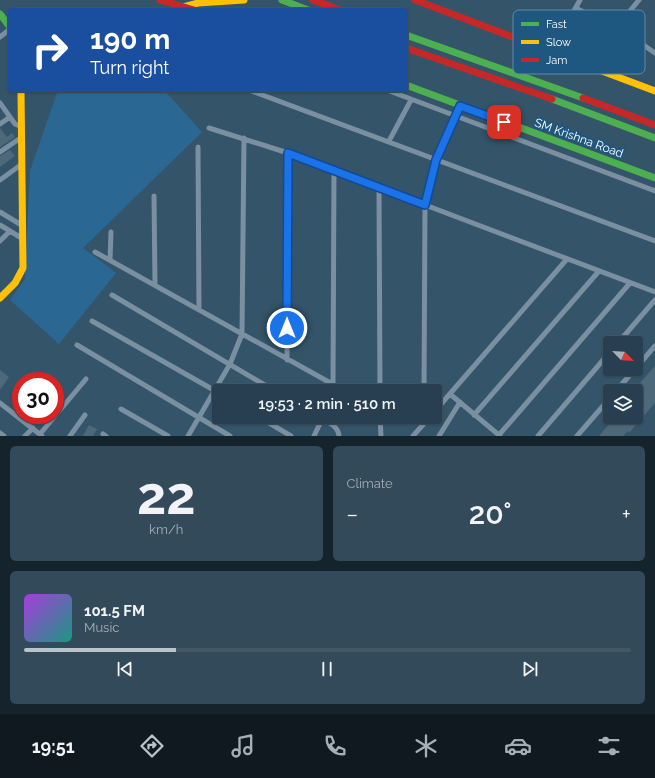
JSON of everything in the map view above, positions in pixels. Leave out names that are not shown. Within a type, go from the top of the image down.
[{"type":"main road","points":[[161,0],[187,8]]},
{"type":"main road","points":[[183,7],[198,3],[244,0]]},
{"type":"main road","points":[[282,0],[303,8]]},
{"type":"main road","points":[[313,0],[335,8]]},
{"type":"main road","points":[[415,0],[513,37]]},
{"type":"main road","points":[[0,14],[8,25]]},
{"type":"main road","points":[[408,36],[513,73]]},
{"type":"main road","points":[[408,49],[655,138]]},
{"type":"main road","points":[[517,74],[655,125]]},
{"type":"main road","points":[[610,74],[655,91]]},
{"type":"main road","name":"SM Krishna Road","points":[[408,86],[655,178]]},
{"type":"main road","points":[[0,298],[16,283],[23,268],[21,92]]},
{"type":"street","points":[[580,0],[576,8],[580,10]]},
{"type":"street","points":[[631,10],[639,0]]},
{"type":"street","points":[[0,37],[8,30]]},
{"type":"street","points":[[645,46],[655,53]]},
{"type":"street","points":[[254,92],[655,241]]},
{"type":"street","points":[[391,92],[655,191]]},
{"type":"street","points":[[389,141],[411,100]]},
{"type":"street","points":[[0,103],[16,125],[22,127]]},
{"type":"street","points":[[424,384],[425,205],[436,160],[460,106]]},
{"type":"street","points":[[0,124],[10,117]]},
{"type":"street","points":[[209,128],[288,153],[655,292]]},
{"type":"street","points":[[0,152],[22,138]]},
{"type":"street","points":[[221,384],[242,334],[244,138]]},
{"type":"street","points":[[198,147],[199,309]]},
{"type":"street","points":[[287,360],[288,153]]},
{"type":"street","points":[[0,180],[22,164]]},
{"type":"street","points":[[333,384],[334,170]]},
{"type":"street","points":[[379,188],[380,384]]},
{"type":"street","points":[[154,196],[155,285]]},
{"type":"street","points":[[0,212],[23,226]]},
{"type":"street","points":[[0,225],[23,239]]},
{"type":"street","points":[[0,242],[10,231]]},
{"type":"street","points":[[110,260],[111,232]]},
{"type":"street","points":[[95,252],[331,384]]},
{"type":"street","points":[[442,403],[567,259]]},
{"type":"street","points":[[474,414],[599,271]]},
{"type":"street","points":[[450,394],[499,436],[630,283]]},
{"type":"street","points":[[112,295],[263,384]]},
{"type":"street","points":[[624,336],[655,300]]},
{"type":"street","points":[[92,321],[212,389]]},
{"type":"street","points":[[77,345],[230,436]]},
{"type":"street","points":[[643,361],[655,346]]},
{"type":"street","points":[[538,436],[603,360]]},
{"type":"street","points":[[622,384],[630,376]]},
{"type":"street","points":[[0,404],[42,435],[86,379]]},
{"type":"street","points":[[188,436],[198,418],[212,399]]},
{"type":"street","points":[[439,436],[460,402]]},
{"type":"street","points":[[577,436],[603,406]]},
{"type":"street","points":[[121,409],[168,436]]},
{"type":"street","points":[[70,436],[85,415]]},
{"type":"street","points":[[271,424],[291,436]]},
{"type":"street","points":[[314,436],[318,424]]},
{"type":"street","points":[[331,424],[339,430],[339,436]]},
{"type":"street","points":[[381,424],[382,436]]},
{"type":"street","points":[[413,436],[421,424]]},
{"type":"street","points":[[25,436],[33,428]]},
{"type":"shaded area","points":[[57,92],[166,92],[202,132],[83,248],[116,273],[59,344],[10,300],[25,279],[30,171]]},
{"type":"building","points":[[0,128],[7,137],[12,133],[15,137],[0,147]]},
{"type":"building","points":[[10,150],[15,156],[0,167],[0,156]]},
{"type":"building","points":[[655,366],[655,403],[643,417],[643,384],[639,384]]},
{"type":"building","points":[[0,370],[9,377],[0,390]]},
{"type":"building","points":[[609,424],[637,424],[629,433],[628,431],[623,436],[599,436]]},
{"type":"building","points":[[89,425],[97,429],[93,436],[83,436]]},
{"type":"traffic: fast","points":[[282,0],[303,8]]},
{"type":"traffic: fast","points":[[0,14],[8,24]]},
{"type":"traffic: fast","points":[[408,36],[513,73]]},
{"type":"traffic: fast","points":[[516,74],[583,98]]},
{"type":"traffic: fast","points":[[408,86],[655,178]]},
{"type":"traffic: fast","points":[[552,99],[655,138]]},
{"type":"traffic: slow","points":[[183,7],[198,3],[244,0]]},
{"type":"traffic: slow","points":[[610,74],[655,91]]},
{"type":"traffic: slow","points":[[0,298],[15,283],[23,268],[21,92]]},
{"type":"traffic: jam","points":[[160,0],[187,8]]},
{"type":"traffic: jam","points":[[313,0],[335,8]]},
{"type":"traffic: jam","points":[[415,0],[513,37]]},
{"type":"traffic: jam","points":[[408,49],[552,99]]},
{"type":"traffic: jam","points":[[583,98],[655,125]]},
{"type":"route","points":[[287,328],[288,153],[425,205],[436,160],[460,106],[504,122]]}]
